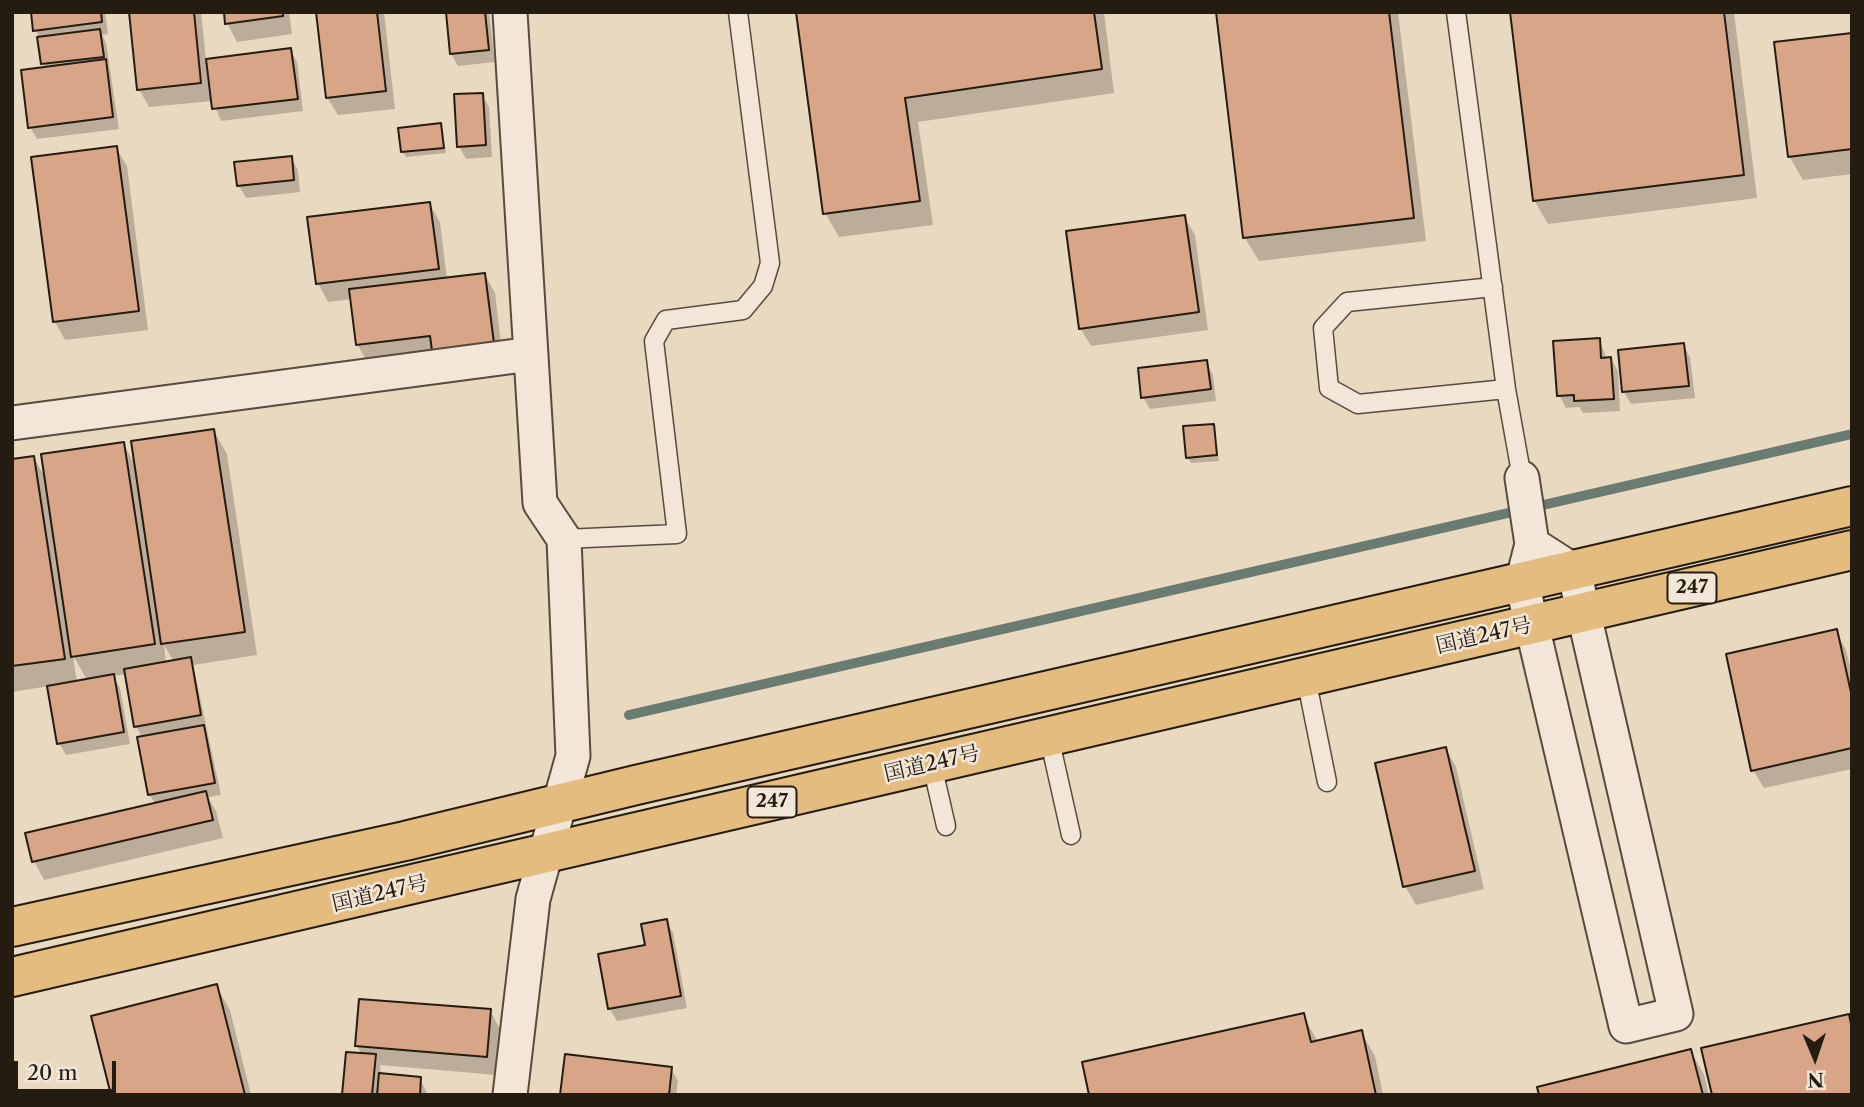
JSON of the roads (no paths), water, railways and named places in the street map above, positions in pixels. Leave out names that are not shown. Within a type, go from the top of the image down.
[{"type":"highway","name":"国道247号","points":[[12,928],[405,841],[1852,506]]},
{"type":"highway","name":"国道247号","points":[[12,977],[543,857],[1852,550]]},
{"type":"street","points":[[510,12],[540,503],[564,539],[573,756],[533,900],[510,1095]]},
{"type":"street","points":[[12,423],[531,354]]},
{"type":"street","points":[[1521,478],[1532,544],[1522,583],[1626,1026],[1676,1014],[1574,571],[1532,544]]},
{"type":"lane","points":[[564,539],[677,534],[654,341],[666,320],[743,310],[763,286],[770,263],[738,12]]},
{"type":"lane","points":[[1456,12],[1506,389],[1521,478]]},
{"type":"lane","points":[[1493,287],[1347,302],[1323,328],[1329,388],[1358,404],[1506,389]]},
{"type":"lane","points":[[1306,677],[1327,782]]},
{"type":"lane","points":[[1049,737],[1072,835]]},
{"type":"lane","points":[[932,765],[946,826]]},
{"type":"waterway","points":[[629,715],[1852,434]]}]
